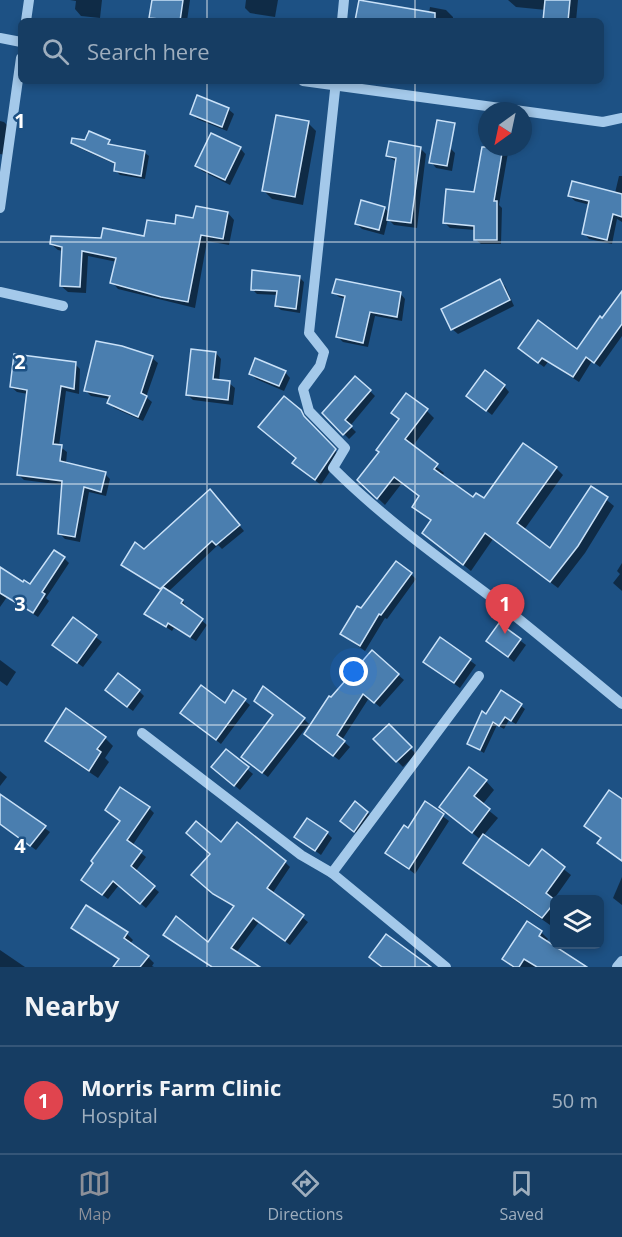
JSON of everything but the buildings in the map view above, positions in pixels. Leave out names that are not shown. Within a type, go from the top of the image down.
[{"type":"street","points":[[26,18],[29,0]]},
{"type":"street","points":[[342,18],[344,0]]},
{"type":"street","points":[[0,38],[18,41]]},
{"type":"street","points":[[0,208],[18,79]]},
{"type":"street","points":[[336,84],[309,333],[324,352],[320,366],[303,389],[309,411],[345,448],[333,468],[401,529],[533,630],[622,704]]},
{"type":"street","points":[[343,84],[603,122],[622,118]]},
{"type":"street","points":[[0,292],[63,306]]},
{"type":"street","points":[[332,873],[479,676]]},
{"type":"street","points":[[142,733],[301,855],[332,873],[446,967]]},
{"type":"street","points":[[617,967],[622,962]]},
{"type":"place","name":"Morris Farm Clinic","points":[[505,634]]}]
